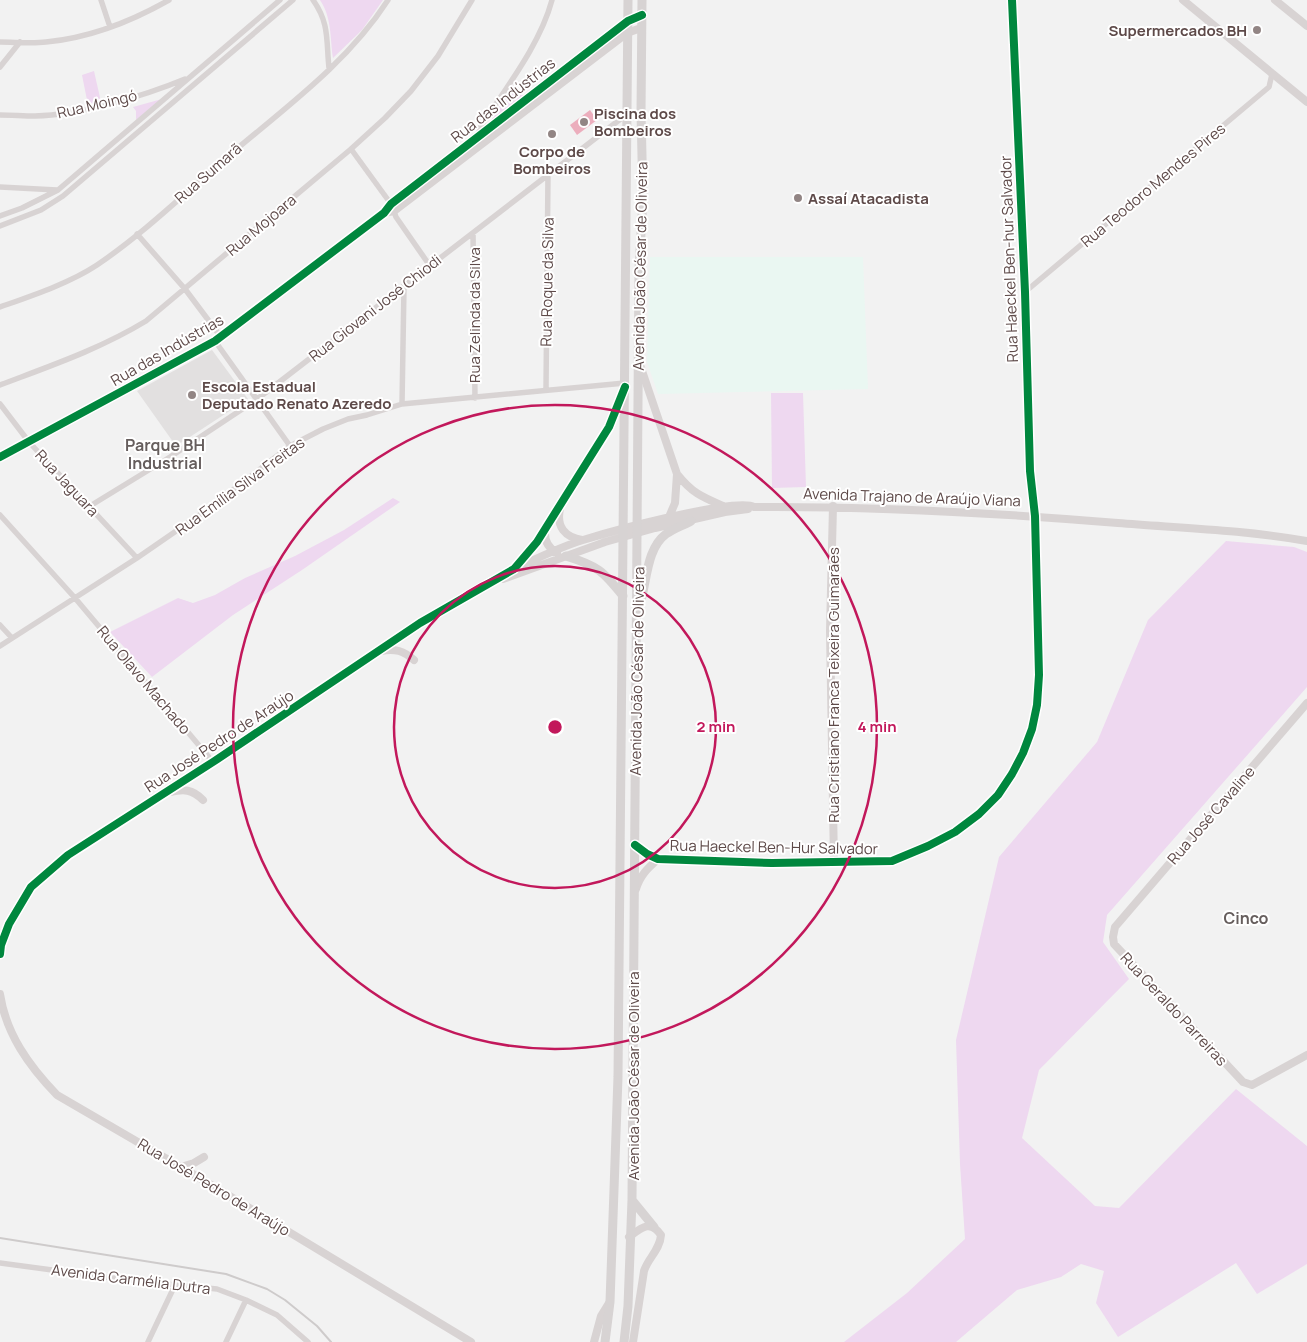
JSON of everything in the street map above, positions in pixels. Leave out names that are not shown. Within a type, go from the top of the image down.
[{"type":"main road","name":"Avenida João César de Oliveira","points":[[605,1342],[610,1302],[618,1076],[628,0]]},
{"type":"main road","name":"Avenida João César de Oliveira","points":[[624,1342],[630,1270],[629,1237],[632,1200],[639,268],[643,199],[642,0]]},
{"type":"main road","points":[[625,357],[628,361],[632,362],[638,360]]},
{"type":"main road","points":[[637,615],[650,559],[656,547],[666,534],[692,520]]},
{"type":"main road","points":[[566,556],[587,562],[600,570],[610,579],[623,596]]},
{"type":"main road","points":[[632,1200],[654,1227]]},
{"type":"street","points":[[101,0],[110,27]]},
{"type":"street","points":[[0,42],[45,42],[73,38],[110,27],[148,12],[169,0]]},
{"type":"street","points":[[0,216],[22,208],[58,190],[280,0]]},
{"type":"street","points":[[0,226],[41,210],[71,189],[293,0]]},
{"type":"street","points":[[312,0],[321,12],[328,39],[329,68]]},
{"type":"street","name":"Rua Sumarã","points":[[0,307],[96,266],[137,234],[329,68],[361,37],[388,0]]},
{"type":"street","name":"Rua Mojoara","points":[[0,385],[96,349],[146,321],[351,150],[385,118],[411,91],[438,56],[472,0]]},
{"type":"street","points":[[486,142],[480,135],[480,128],[545,22],[552,0]]},
{"type":"street","name":"Rua Haeckel Ben-hur Salvador","points":[[1012,0],[1025,292],[1030,471],[1035,516]]},
{"type":"street","points":[[1183,0],[1307,102]]},
{"type":"street","points":[[1275,0],[1307,26]]},
{"type":"street","name":"Rua das Indústrias","points":[[393,208],[480,135],[628,20],[642,15]]},
{"type":"street","name":"Rua das Indústrias","points":[[0,457],[218,339],[384,212],[393,208],[486,142],[628,33],[641,28]]},
{"type":"street","points":[[235,38],[241,45]]},
{"type":"street","points":[[0,67],[20,42]]},
{"type":"street","name":"Rua Teodoro Mendes Pires","points":[[1025,292],[1269,87],[1272,74]]},
{"type":"street","name":"Rua Moingó","points":[[0,115],[36,116],[66,113],[111,103],[191,77]]},
{"type":"street","name":"Rua Giovani José Chiodi","points":[[90,506],[170,457],[256,400],[627,114]]},
{"type":"street","points":[[351,150],[393,208],[396,217],[430,266]]},
{"type":"street","name":"Rua Roque da Silva","points":[[546,390],[548,174]]},
{"type":"street","points":[[0,187],[71,189]]},
{"type":"street","name":"Rua Zelinda da Silva","points":[[473,233],[475,398]]},
{"type":"street","points":[[137,234],[185,289],[256,400],[290,446]]},
{"type":"street","points":[[402,404],[404,286]]},
{"type":"street","name":"Avenida Trajano de Araújo Viana","points":[[638,360],[678,474],[686,485],[697,494],[723,506]]},
{"type":"street","name":"Rua Emília Silva Freitas","points":[[0,646],[138,558],[208,509],[290,446],[348,418],[367,415],[402,404],[546,390],[625,385]]},
{"type":"street","name":"Rua José Pedro de Araújo","points":[[0,954],[9,924],[31,887],[68,855],[213,762],[420,623],[514,569],[537,542],[609,427],[625,385]]},
{"type":"street","name":"Rua Jaguara","points":[[0,404],[29,442],[138,558]]},
{"type":"street","points":[[609,427],[617,427],[625,434]]},
{"type":"street","points":[[632,534],[669,517],[675,504],[678,474]]},
{"type":"street","points":[[561,504],[558,519],[563,530],[573,538],[582,540]]},
{"type":"street","name":"Avenida Trajano de Araújo Viana","points":[[514,569],[582,540],[669,517],[723,506],[749,505],[754,507],[833,506],[1035,516],[1227,531],[1307,541]]},
{"type":"street","name":"Rua Cristiano Franca Teixeira Guimarães","points":[[833,506],[830,631],[834,863]]},
{"type":"street","name":"Avenida Trajano de Araújo Viana","points":[[505,578],[632,534],[724,512],[752,509],[754,507]]},
{"type":"street","name":"Rua Olavo Machado","points":[[0,515],[75,598],[213,762]]},
{"type":"street","name":"Rua Haeckel Ben-Hur Salvador","points":[[635,845],[658,860],[834,863],[892,861],[955,832],[979,814],[998,795],[1012,774],[1023,753],[1032,729],[1037,705],[1039,675],[1035,516]]},
{"type":"street","points":[[545,528],[544,537],[549,547],[553,551],[566,556]]},
{"type":"street","name":"Rua José Pedro de Araújo","points":[[490,583],[505,578]]},
{"type":"street","points":[[0,625],[12,638]]},
{"type":"street","points":[[379,651],[398,649],[408,654],[414,660]]},
{"type":"street","name":"Rua José Cavaline","points":[[1115,927],[1307,703]]},
{"type":"street","points":[[165,793],[184,789],[195,792],[203,800]]},
{"type":"street","name":"Rua Haeckel Ben-Hur Salvador","points":[[634,896],[638,882],[646,869],[658,860]]},
{"type":"street","name":"Rua Geraldo Parreiras","points":[[1115,927],[1114,944],[1243,1082],[1248,1085],[1252,1084],[1307,1055]]},
{"type":"street","name":"Rua José Pedro de Araújo","points":[[0,994],[4,1015],[17,1046],[40,1078],[57,1095],[181,1167],[471,1342]]},
{"type":"street","points":[[181,1167],[194,1163],[204,1157]]},
{"type":"street","points":[[629,1237],[648,1226],[654,1227],[661,1235],[660,1243],[644,1271],[633,1342]]},
{"type":"street","name":"Avenida Carmélia Dutra","points":[[0,1263],[218,1289],[277,1315],[307,1342]]},
{"type":"street","points":[[148,1342],[175,1285]]},
{"type":"street","points":[[226,1342],[246,1300]]},
{"type":"street","points":[[594,1342],[601,1316],[610,1302]]},
{"type":"shaded area","points":[[320,0],[383,0],[362,30],[333,58],[329,21]]},
{"type":"shaded area","points":[[94,71],[101,102],[88,105],[82,75]]},
{"type":"shaded area","points":[[512,85],[526,98],[486,129]]},
{"type":"shaded area","points":[[162,99],[136,120],[136,111],[133,107]]},
{"type":"shaded area","name":"Piscina dos Bombeiros","points":[[590,110],[597,120],[577,135],[570,125]]},
{"type":"shaded area","points":[[650,257],[863,257],[868,389],[658,394],[647,362]]},
{"type":"shaded area","name":"Escola Estadual Deputado Renato Azeredo","points":[[212,350],[248,399],[176,446],[137,391]]},
{"type":"shaded area","points":[[771,393],[803,393],[806,487],[772,488]]},
{"type":"shaded area","points":[[393,498],[400,502],[233,615],[152,677],[110,632],[178,598],[193,603],[215,595],[245,578],[295,556],[344,530]]},
{"type":"shaded area","points":[[1226,541],[1294,547],[1307,552],[1307,687],[1107,915],[1103,942],[1129,979],[1039,1070],[1022,1138],[1095,1206],[1119,1208],[1236,1089],[1307,1146],[1307,1264],[1257,1294],[1236,1263],[1118,1337],[1096,1303],[1104,1271],[1081,1264],[1061,1277],[1017,1290],[956,1342],[844,1342],[907,1293],[965,1239],[960,1164],[956,1040],[999,857],[1097,742],[1148,620]]},
{"type":"railway","points":[[0,1238],[226,1274],[267,1289],[285,1300],[317,1326],[331,1342]]},
{"type":"cycle path","points":[[635,845],[658,859],[772,863],[892,861],[955,832],[979,814],[998,795],[1023,753],[1032,729],[1037,705],[1039,675],[1035,516],[1030,471],[1025,292],[1012,0]]},
{"type":"cycle path","points":[[0,457],[215,341],[384,213],[391,204],[628,21],[642,15]]},
{"type":"cycle path","points":[[0,954],[1,945],[9,924],[31,887],[68,855],[213,762],[420,623],[514,569],[537,542],[609,427],[625,387]]},
{"type":"place","name":"Supermercados BH","points":[[1257,30]]},
{"type":"place","name":"Piscina dos Bombeiros","points":[[584,122]]},
{"type":"place","name":"Corpo de Bombeiros","points":[[552,134]]},
{"type":"place","name":"Assaí Atacadista","points":[[798,198]]},
{"type":"place","name":"Escola Estadual Deputado Renato Azeredo","points":[[192,395]]},
{"type":"district","name":"Parque BH Industrial","points":[[165,454]]},
{"type":"district","name":"Cinco","points":[[1246,918]]}]
